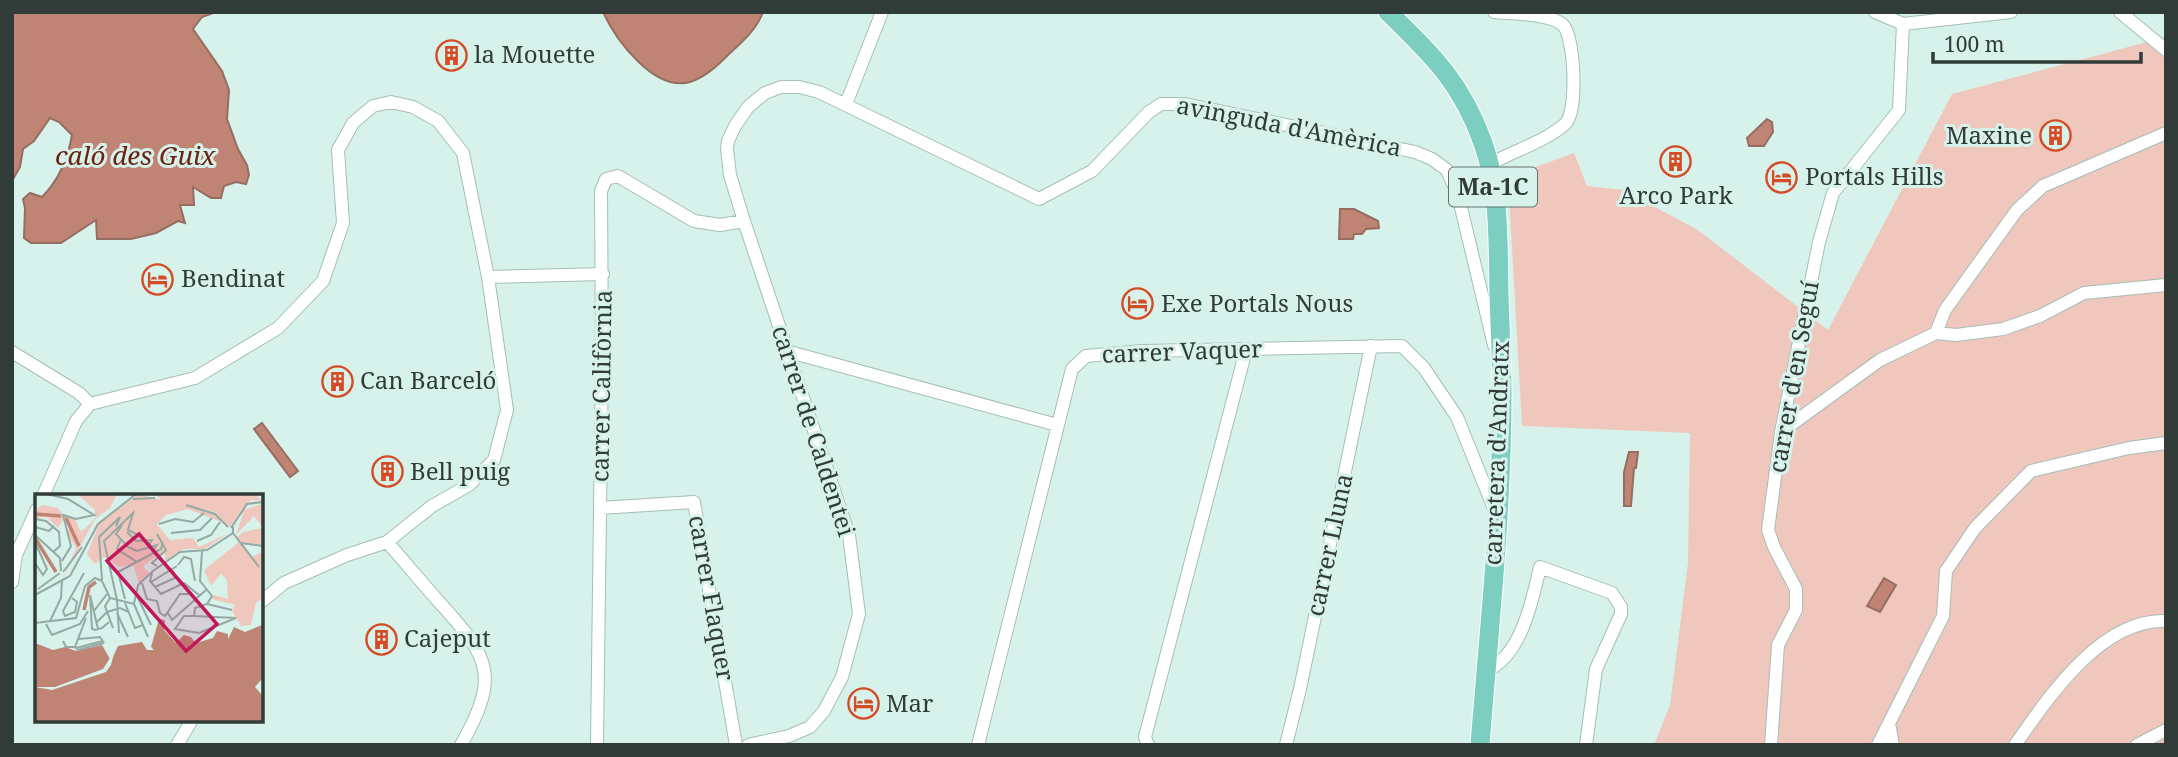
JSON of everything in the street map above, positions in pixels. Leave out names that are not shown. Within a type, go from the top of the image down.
[{"type":"main road","name":"carretera d'Andratx","points":[[1388,12],[1449,75],[1465,102],[1489,162],[1497,232],[1502,374],[1497,518],[1480,745]]},
{"type":"street","points":[[846,104],[882,12]]},
{"type":"street","points":[[1489,162],[1498,160],[1567,123],[1573,107],[1570,40],[1563,25],[1544,17],[1494,12]]},
{"type":"street","points":[[1875,12],[1903,24],[2011,12]]},
{"type":"street","points":[[2120,12],[2166,50]]},
{"type":"street","name":"carrer d'en Seguí","points":[[1771,745],[1778,645],[1796,610],[1796,589],[1768,530],[1781,432],[1819,242],[1833,193],[1899,110],[1903,24]]},
{"type":"street","name":"carrer de Caldentei","points":[[748,745],[789,736],[810,727],[824,712],[842,677],[859,614],[849,535],[730,176],[728,141],[748,107],[765,93],[781,88],[799,87],[820,92],[846,104]]},
{"type":"street","points":[[44,494],[76,421],[90,404],[195,378],[278,328],[323,281],[343,223],[338,150],[353,123],[373,106],[391,102],[413,107],[438,121],[463,153],[488,277],[508,410],[494,460],[469,485],[432,506],[387,542],[347,555],[284,583],[262,601]]},
{"type":"street","name":"avinguda d'Amèrica","points":[[846,104],[1039,199],[1092,171],[1161,103],[1185,104],[1423,155],[1447,170],[1458,195],[1502,374]]},
{"type":"street","points":[[1936,333],[1945,310],[2017,210],[2043,186],[2166,133]]},
{"type":"street","name":"carrer Califòrnia","points":[[597,745],[603,274],[601,191],[606,179],[618,176],[694,221],[720,225],[744,221]]},
{"type":"street","points":[[488,277],[603,274]]},
{"type":"street","points":[[1781,432],[1880,360],[1936,333],[1956,335],[2003,329],[2040,316],[2084,293],[2166,285]]},
{"type":"street","name":"carrer Lluna","points":[[1286,745],[1371,346]]},
{"type":"street","name":"carrer Vaquer","points":[[978,745],[1072,369],[1086,356],[1143,351],[1402,346],[1424,368],[1457,417],[1497,518]]},
{"type":"street","points":[[1148,745],[1145,737],[1246,350]]},
{"type":"street","points":[[786,351],[1057,425]]},
{"type":"street","points":[[12,352],[79,393],[90,404]]},
{"type":"street","points":[[1878,745],[1943,616],[1945,571],[1975,528],[2031,471],[2129,448],[2166,443]]},
{"type":"street","name":"carrer Flaquer","points":[[600,508],[694,502],[736,745]]},
{"type":"street","points":[[12,582],[16,555],[35,513]]},
{"type":"street","points":[[387,542],[468,634],[482,659],[485,688],[479,714],[461,745]]},
{"type":"street","points":[[1486,671],[1499,665],[1528,619],[1540,567],[1612,593],[1621,607],[1621,614],[1596,669],[1586,745]]},
{"type":"street","points":[[2015,745],[2037,713],[2083,659],[2113,635],[2153,620],[2166,621]]},
{"type":"street","points":[[177,745],[191,722]]},
{"type":"street","points":[[1889,723],[1893,745]]},
{"type":"street","points":[[2137,744],[2166,730]]},
{"type":"shaded area","points":[[2166,37],[2166,745],[1654,745],[1670,705],[1688,563],[1690,433],[1522,426],[1508,177],[1574,153],[1587,186],[1623,190],[1698,230],[1828,330],[1952,94]]},
{"type":"water","name":"caló des Guix","points":[[12,12],[216,12],[202,17],[193,29],[222,71],[229,90],[227,119],[247,165],[249,175],[246,184],[236,182],[224,186],[221,198],[211,198],[193,187],[194,205],[180,205],[185,223],[178,221],[156,233],[131,239],[97,239],[96,220],[61,243],[31,243],[24,238],[23,199],[30,193],[42,197],[48,190],[62,168],[72,135],[59,122],[50,118],[34,141],[23,149],[20,167],[12,181]]},
{"type":"water","points":[[603,12],[763,12],[749,35],[721,62],[701,77],[690,82],[676,83],[650,72],[638,61],[617,36]]},
{"type":"water","points":[[1767,119],[1772,122],[1773,132],[1764,146],[1749,146],[1747,138]]},
{"type":"water","points":[[1340,209],[1354,209],[1378,221],[1379,228],[1354,234],[1353,239],[1339,239]]},
{"type":"water","points":[[262,423],[298,471],[290,477],[254,429]]},
{"type":"water","points":[[1629,452],[1638,452],[1631,506],[1624,506],[1624,472]]},
{"type":"water","points":[[1884,578],[1896,585],[1880,612],[1867,606]]},
{"type":"place","name":"la Mouette","points":[[451,55]]},
{"type":"place","name":"Maxine","points":[[2055,136]]},
{"type":"place","name":"Arco Park","points":[[1676,162]]},
{"type":"place","name":"Portals Hills","points":[[1782,177]]},
{"type":"place","name":"Bendinat","points":[[158,279]]},
{"type":"place","name":"Exe Portals Nous","points":[[1138,304]]},
{"type":"place","name":"Can Barceló","points":[[337,381]]},
{"type":"place","name":"Bell puig","points":[[387,472]]},
{"type":"place","name":"Cajeput","points":[[381,639]]},
{"type":"place","name":"Mar","points":[[863,704]]}]
